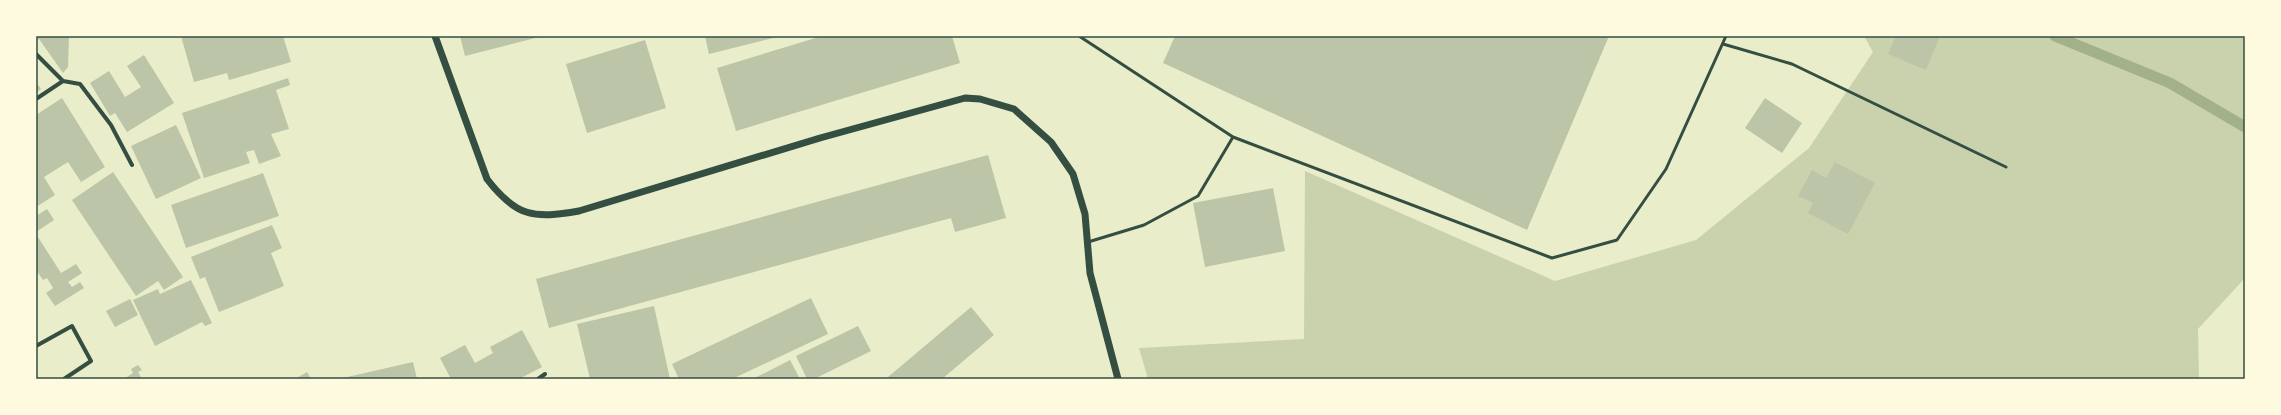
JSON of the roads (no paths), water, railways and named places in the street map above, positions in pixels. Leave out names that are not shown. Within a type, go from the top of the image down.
[{"type":"street","points":[[435,36],[487,179],[500,196],[512,206],[531,214],[551,216],[579,211],[820,138],[965,98],[980,99],[1014,109],[1051,142],[1073,174],[1085,214],[1090,273],[1118,379]]},
{"type":"street","points":[[36,54],[63,81],[80,84],[111,125],[132,165]]},
{"type":"street","points":[[36,99],[63,81]]},
{"type":"street","points":[[36,346],[72,326],[91,361],[64,379]]},
{"type":"street","points":[[538,379],[545,374]]},
{"type":"lane","points":[[1080,36],[1233,137],[1552,258],[1617,240],[1666,169],[1726,36]]},
{"type":"lane","points":[[1723,44],[1792,64],[2006,167]]},
{"type":"lane","points":[[1088,242],[1144,225],[1198,196],[1233,137]]},
{"type":"waterway","points":[[2055,36],[2170,83],[2245,127]]}]
